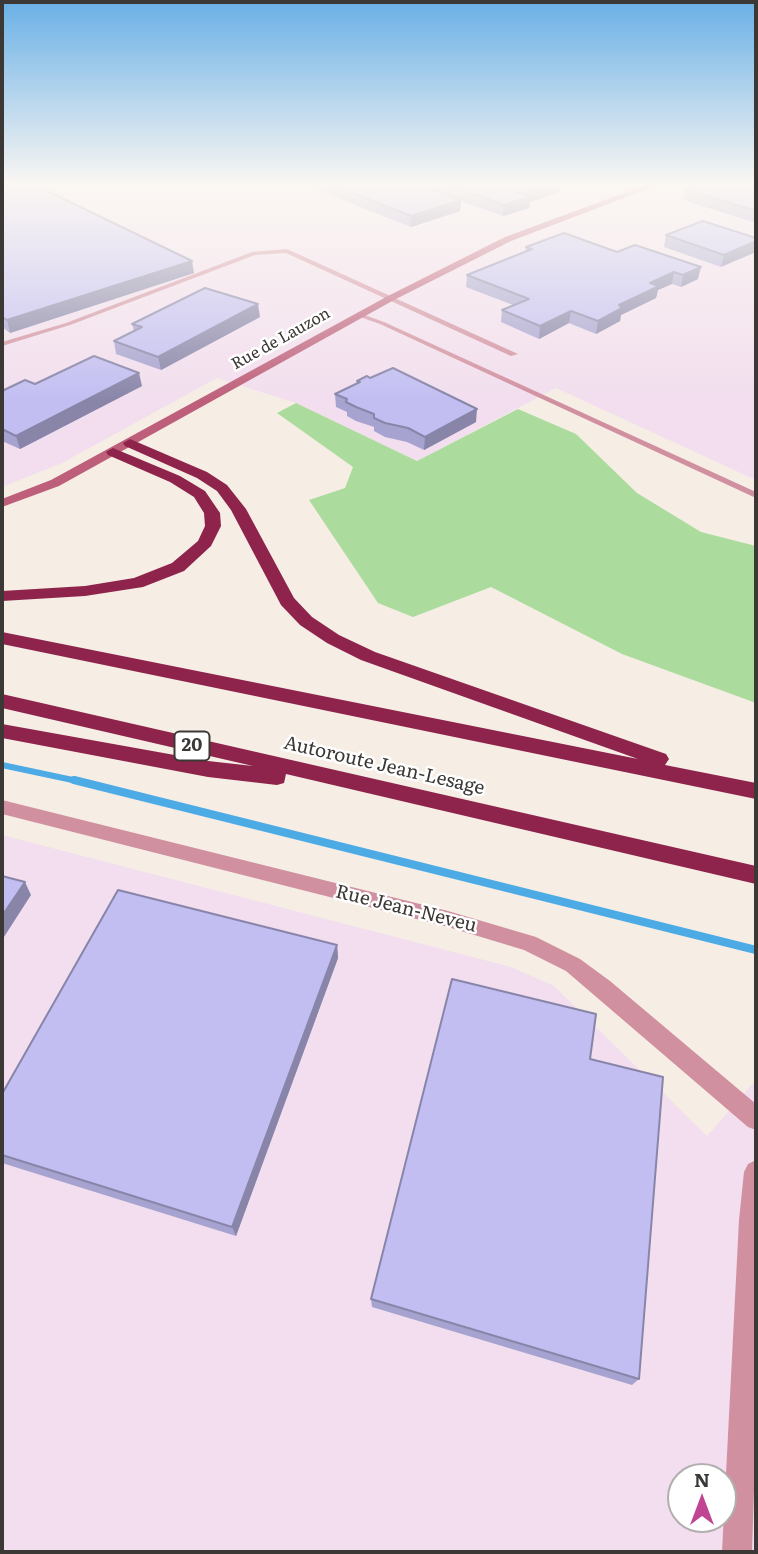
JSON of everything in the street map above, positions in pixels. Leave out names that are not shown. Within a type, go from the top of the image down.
[{"type":"highway","points":[[2,596],[85,591],[137,583],[178,567],[205,543],[213,526],[212,513],[200,494],[121,448]]},
{"type":"highway","points":[[121,448],[202,475],[227,493],[287,600],[306,621],[332,639],[368,656],[516,706],[727,784]]},
{"type":"highway","points":[[2,638],[756,791]]},
{"type":"highway","name":"Autoroute Jean-Lesage","points":[[2,701],[756,875]]},
{"type":"highway","points":[[2,731],[208,769],[383,790]]},
{"type":"street","name":"Rue de Lauzon","points":[[2,503],[39,491],[359,315],[475,256]]},
{"type":"street","name":"Rue Jean-Neveu","points":[[2,807],[448,919],[529,943],[572,965],[603,988],[756,1119]]},
{"type":"street","points":[[737,1552],[751,1220],[756,1172]]},
{"type":"lane","points":[[2,344],[68,324],[247,256]]},
{"type":"lane","points":[[297,256],[514,354]]},
{"type":"lane","points":[[359,315],[756,495]]},
{"type":"shaded area","points":[[2,256],[756,256],[756,480],[556,388],[417,461],[296,403],[217,378],[62,463],[2,487]]},
{"type":"shaded area","points":[[2,835],[511,967],[554,986],[707,1136],[756,1080],[756,1552],[2,1552]]},
{"type":"green space","points":[[296,403],[417,461],[518,409],[576,434],[637,493],[701,532],[756,546],[756,703],[622,654],[491,587],[413,617],[378,603],[309,500],[345,488],[353,467],[277,413]]},
{"type":"building","points":[[2,256],[181,256],[192,261],[7,320],[2,317]]},
{"type":"building","points":[[516,256],[667,256],[701,267],[683,275],[674,272],[650,283],[659,286],[619,305],[622,308],[598,321],[571,311],[540,326],[502,310],[529,299],[467,275]]},
{"type":"building","points":[[205,288],[258,304],[158,357],[114,341],[142,327],[132,324]]},
{"type":"building","points":[[94,356],[139,373],[16,436],[2,429],[2,391],[25,380],[35,384]]},
{"type":"building","points":[[393,368],[477,409],[425,437],[408,428],[374,418],[374,414],[335,394],[367,376],[370,378]]},
{"type":"building","points":[[2,876],[25,882],[2,916]]},
{"type":"building","points":[[118,890],[337,945],[232,1227],[2,1155],[2,1094]]},
{"type":"building","points":[[452,979],[596,1014],[590,1059],[663,1077],[639,1379],[371,1299]]},
{"type":"waterway","points":[[2,765],[82,782]]},
{"type":"waterway","points":[[74,780],[756,950]]}]
